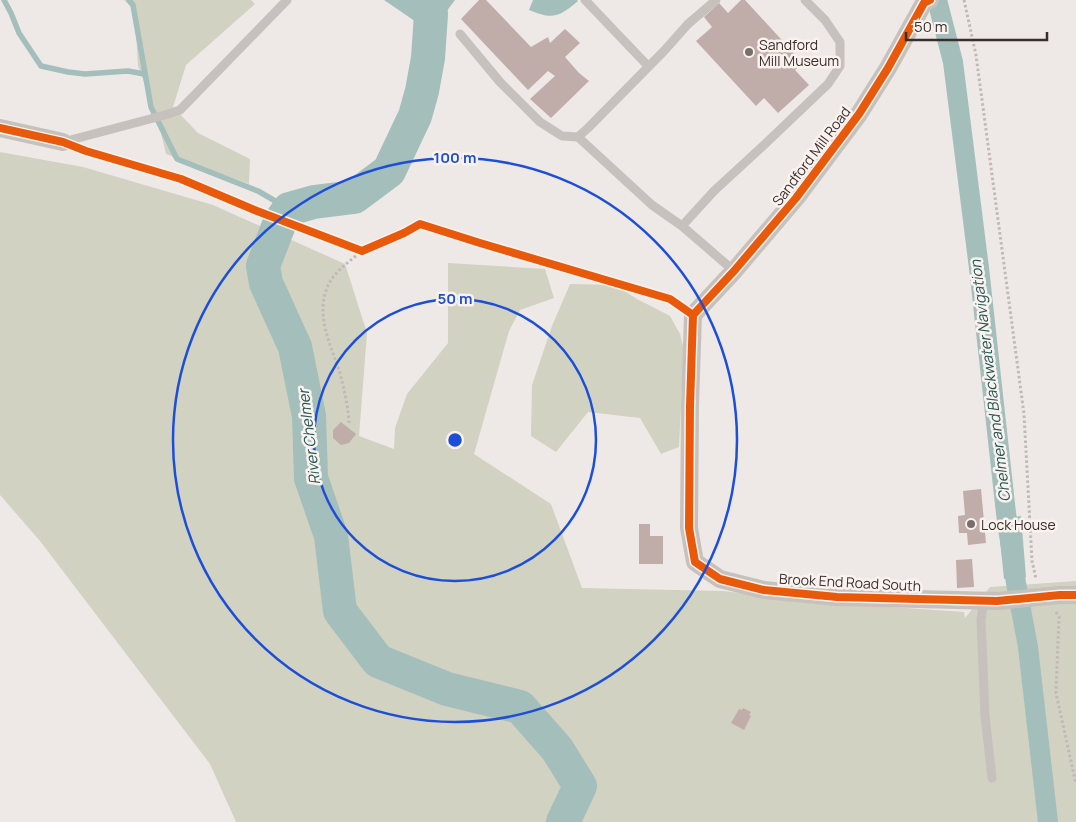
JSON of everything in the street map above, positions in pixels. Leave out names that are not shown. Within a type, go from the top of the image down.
[{"type":"street","name":"Sandford Mill Road","points":[[693,316],[796,198],[859,114],[927,1]]},
{"type":"street","points":[[0,128],[64,142]]},
{"type":"street","name":"Brook End Road South","points":[[693,316],[688,528],[695,562],[720,579],[764,590],[836,597],[991,601],[1076,595]]},
{"type":"lane","points":[[64,142],[165,116],[180,110],[287,0]]},
{"type":"lane","points":[[585,0],[648,66]]},
{"type":"lane","points":[[578,138],[688,24],[716,0]]},
{"type":"lane","points":[[682,226],[714,191],[828,84],[840,66],[840,42],[825,20],[805,0]]},
{"type":"lane","points":[[460,34],[500,82],[540,122],[562,136],[578,138],[652,204],[682,226],[734,271]]},
{"type":"lane","points":[[991,601],[981,620],[986,716],[992,778]]},
{"type":"path","points":[[964,0],[976,55],[1024,414],[1032,560],[1040,597],[1059,617],[1056,693],[1076,784]]},
{"type":"path","points":[[967,9],[968,0]]},
{"type":"path","points":[[353,248],[362,251]]},
{"type":"path","points":[[350,423],[348,404],[323,322],[323,302],[328,286],[337,272],[362,251],[370,248]]},
{"type":"green space","points":[[124,0],[251,0],[255,4],[186,65],[173,107],[198,133],[250,159],[249,184],[166,154],[157,117],[138,66],[135,11]]},
{"type":"green space","points":[[0,152],[83,167],[213,205],[345,264],[367,333],[359,436],[394,449],[395,428],[407,394],[448,343],[448,263],[545,269],[554,298],[520,310],[509,331],[474,454],[551,504],[582,588],[723,591],[832,603],[964,612],[965,618],[990,587],[1076,581],[1076,822],[236,822],[210,764],[40,541],[0,495]]},
{"type":"green space","points":[[570,284],[615,285],[670,316],[680,334],[686,358],[682,385],[679,447],[661,454],[640,418],[588,412],[556,452],[531,436],[532,385],[552,326]]},
{"type":"water","points":[[384,0],[455,0],[446,12],[422,26]]},
{"type":"water","points":[[533,0],[578,1],[566,11],[550,16],[529,10]]},
{"type":"water","points":[[1021,516],[1026,577],[1004,579],[998,520]]},
{"type":"building","points":[[479,0],[486,0],[531,47],[548,37],[550,43],[565,29],[580,43],[565,57],[589,81],[551,118],[530,99],[555,76],[548,71],[528,90],[461,19]]},
{"type":"building","name":"Sandford Mill Museum","points":[[741,0],[745,0],[803,63],[795,70],[809,85],[778,113],[764,98],[756,106],[696,41],[712,27],[704,17],[719,3],[728,13]]},
{"type":"building","points":[[341,422],[356,434],[349,443],[341,445],[333,438],[333,430]]},
{"type":"building","name":"Lock House","points":[[981,489],[986,543],[968,545],[967,533],[959,533],[958,516],[965,515],[963,491]]},
{"type":"building","points":[[639,524],[650,524],[650,536],[663,536],[663,564],[639,564]]},
{"type":"building","points":[[972,559],[974,587],[957,588],[956,560]]},
{"type":"building","points":[[743,708],[751,712],[744,730],[731,723],[739,709],[742,710]]},
{"type":"waterway","points":[[4,0],[19,33],[41,66],[85,74],[128,71],[144,74]]},
{"type":"waterway","points":[[129,0],[133,5],[151,107],[177,159],[258,191],[289,209]]},
{"type":"waterway","name":"River Chelmer","points":[[429,0],[431,14],[428,58],[422,91],[415,116],[389,171],[354,197],[314,202],[289,209],[280,222],[263,266],[266,283],[295,347],[309,416],[311,478],[331,536],[340,611],[378,661],[447,689],[520,707],[557,749],[580,786],[563,822]]},
{"type":"waterway","name":"Chelmer and Blackwater Navigation","points":[[937,0],[953,62],[979,268],[1006,513],[1028,647],[1048,822]]},
{"type":"cycle path","points":[[693,315],[734,271],[796,198],[859,114],[888,68],[924,3],[930,0]]},
{"type":"cycle path","points":[[0,128],[63,142],[86,151],[181,179],[257,211],[362,251],[420,224],[670,299],[693,315]]},
{"type":"cycle path","points":[[693,315],[689,528],[695,562],[720,579],[764,590],[837,597],[997,601],[1076,595]]},
{"type":"place","name":"Sandford Mill Museum","points":[[749,52]]},
{"type":"place","name":"Lock House","points":[[971,524]]}]
